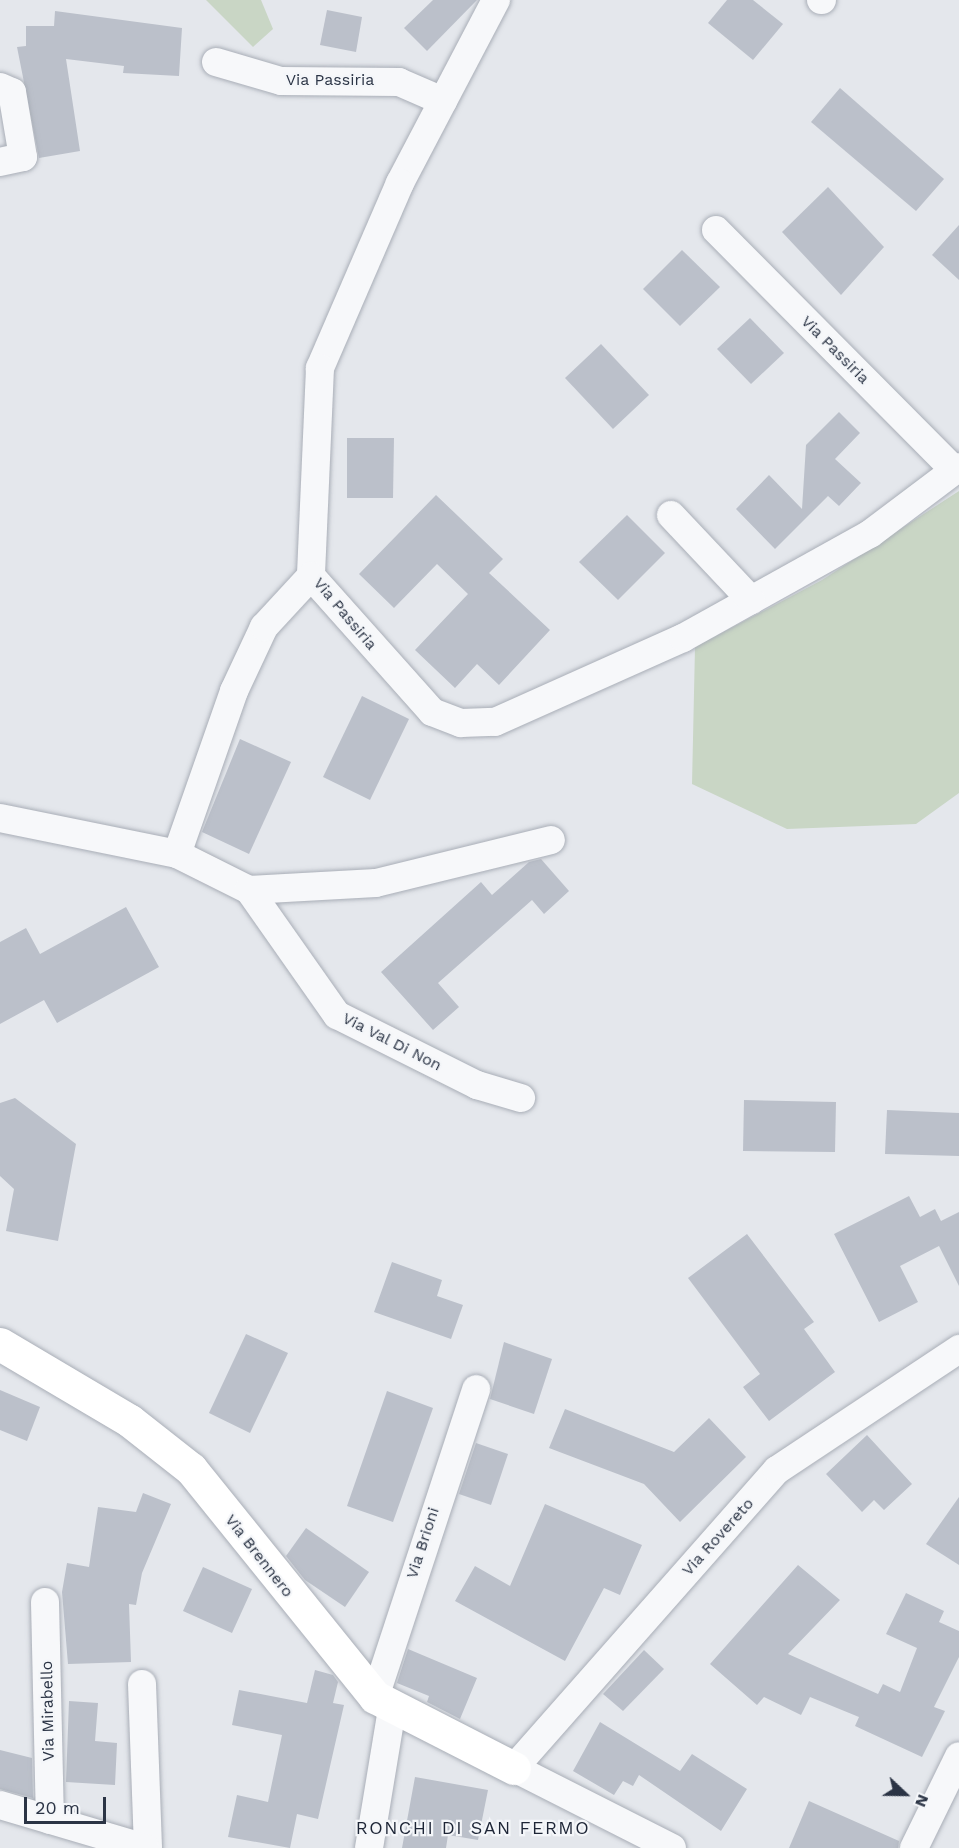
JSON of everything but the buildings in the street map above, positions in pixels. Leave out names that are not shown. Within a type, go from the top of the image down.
[{"type":"street","name":"Via Passiria","points":[[496,0],[400,183],[320,368],[311,576],[432,712],[461,723],[495,723],[683,638],[870,534],[957,469],[716,230]]},
{"type":"street","name":"Via Passiria","points":[[216,62],[281,81],[399,82],[443,101]]},
{"type":"street","points":[[0,87],[12,92],[23,158],[0,162]]},
{"type":"street","points":[[671,515],[751,600]]},
{"type":"street","points":[[177,854],[234,691],[264,627],[311,576]]},
{"type":"street","name":"Via Val Di Non","points":[[0,818],[177,854],[249,890],[337,1015],[477,1085],[521,1098]]},
{"type":"street","name":"Via Val Di Non","points":[[249,890],[376,883],[551,840]]},
{"type":"street","name":"Via Brennero","points":[[0,1344],[130,1421],[191,1469],[383,1703],[514,1768]]},
{"type":"street","name":"Via Rovereto","points":[[514,1768],[777,1470],[959,1349]]},
{"type":"street","name":"Via Brioni","points":[[369,1848],[383,1703],[476,1389]]},
{"type":"street","name":"Via Mirabello","points":[[45,1602],[50,1820]]},
{"type":"street","points":[[0,1805],[146,1848],[142,1684]]},
{"type":"street","points":[[914,1848],[959,1756]]},
{"type":"street","points":[[514,1768],[672,1848]]},
{"type":"green space","points":[[206,0],[261,0],[273,29],[253,47]]},
{"type":"green space","points":[[959,491],[959,793],[916,824],[787,829],[692,784],[695,647],[822,580]]},
{"type":"district","name":"RONCHI DI SAN FERMO","points":[[473,1828]]}]
